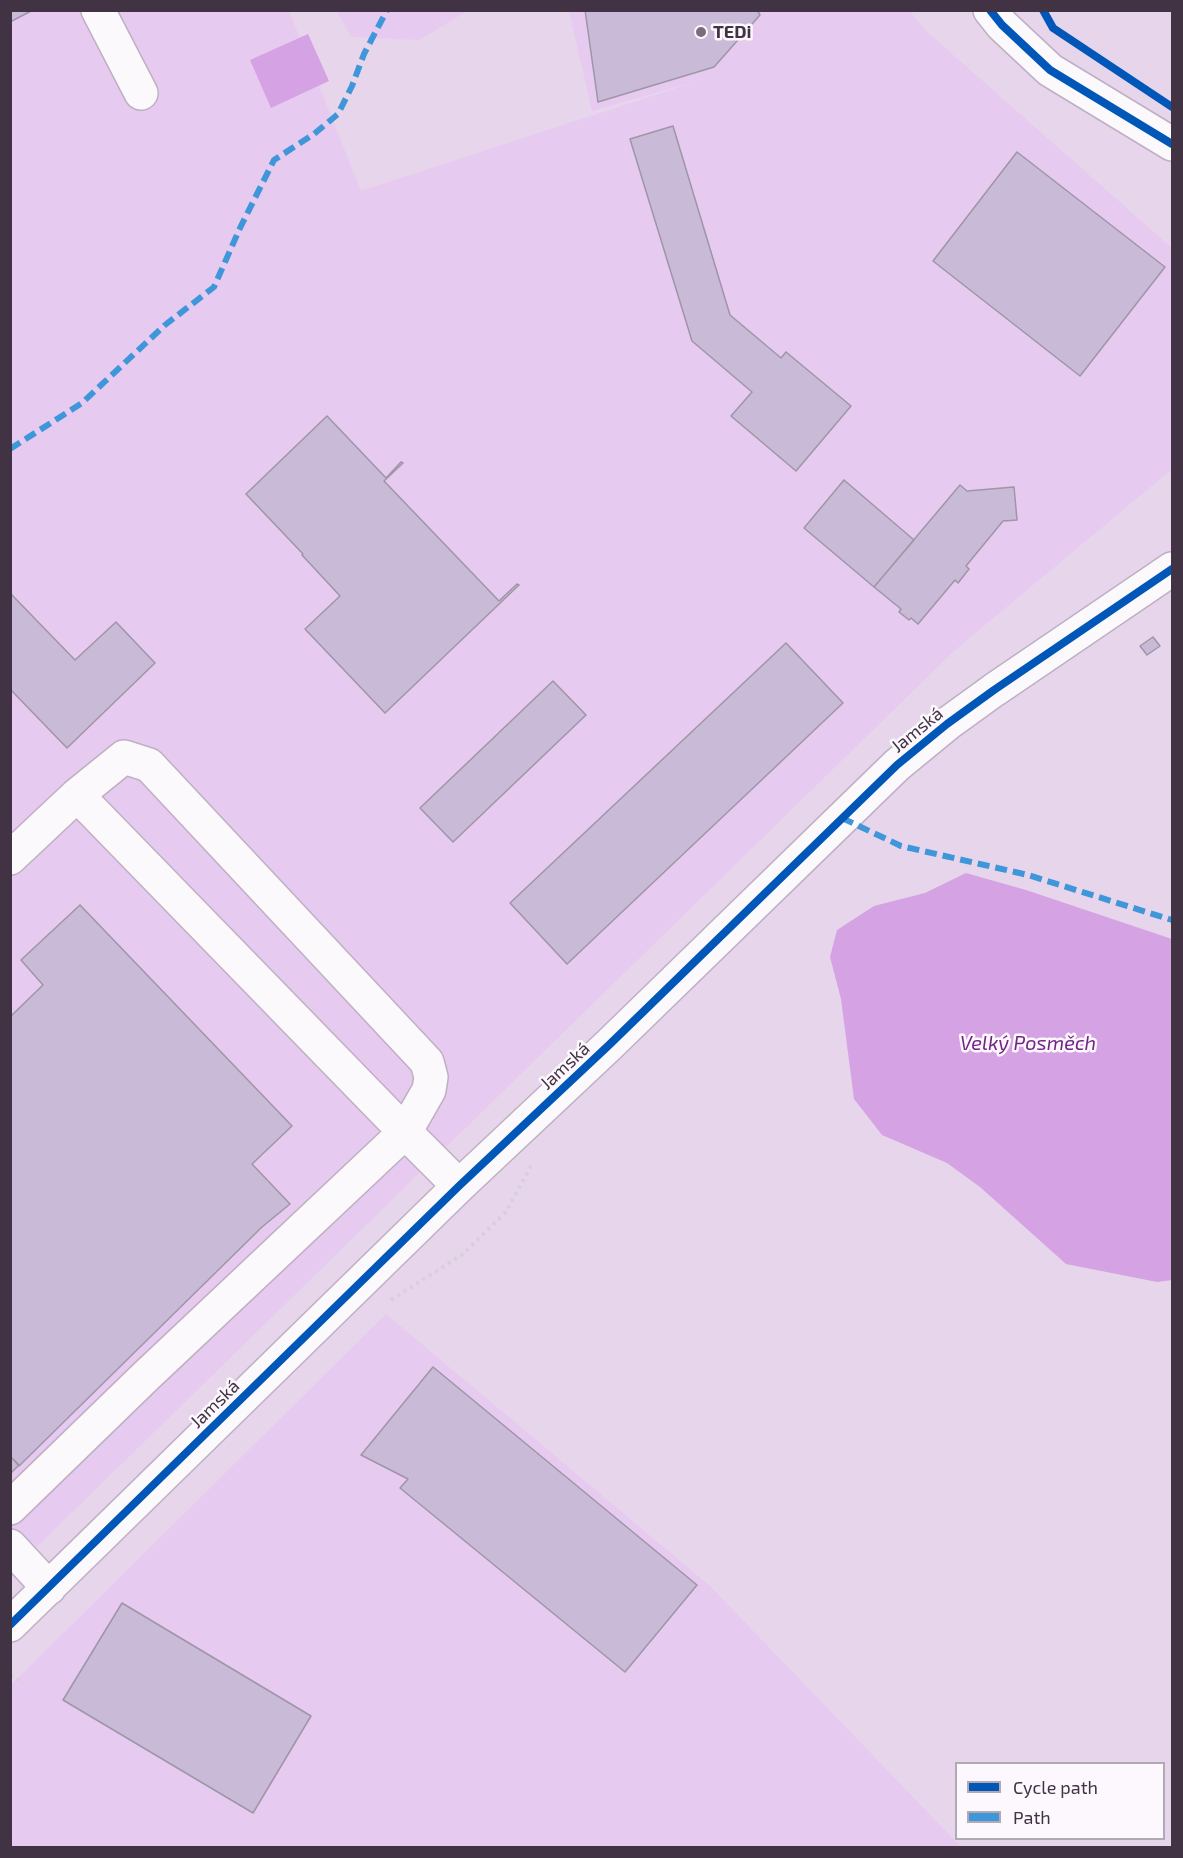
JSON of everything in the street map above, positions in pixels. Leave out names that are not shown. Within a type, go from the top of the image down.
[{"type":"street","points":[[98,10],[141,93]]},
{"type":"street","points":[[990,10],[1002,25],[1050,69],[1173,144]]},
{"type":"street","name":"Jamská","points":[[10,1625],[459,1186],[609,1045],[897,765],[947,724],[994,690],[1173,569]]},
{"type":"street","points":[[10,858],[77,795],[124,758],[149,765],[426,1062],[431,1077],[429,1090],[405,1132],[145,1377],[10,1508]]},
{"type":"street","points":[[77,795],[459,1186]]},
{"type":"street","points":[[10,1546],[49,1588]]},
{"type":"path","points":[[386,1303],[463,1254],[506,1212],[538,1154]]},
{"type":"path","points":[[10,1675],[24,1683]]},
{"type":"shaded area","points":[[11,11],[289,11],[361,191],[701,80],[592,111],[569,11],[910,11],[925,30],[1172,248],[1172,469],[954,651],[11,1572]]},
{"type":"shaded area","points":[[337,11],[467,11],[420,40],[351,37]]},
{"type":"shaded area","points":[[386,1314],[710,1586],[961,1847],[11,1848],[11,1685]]},
{"type":"water","points":[[308,34],[329,81],[271,108],[250,60]]},
{"type":"water","name":"Velký Posměch","points":[[966,873],[1026,890],[1172,939],[1172,1280],[1157,1282],[1066,1264],[980,1187],[947,1163],[882,1135],[854,1099],[841,999],[830,957],[837,930],[874,906],[925,893]]},
{"type":"building","points":[[10,10],[33,10],[10,22]]},
{"type":"building","points":[[585,10],[757,10],[760,15],[714,67],[598,102]]},
{"type":"building","points":[[673,126],[730,315],[781,358],[786,352],[851,406],[796,471],[731,416],[752,392],[692,341],[630,139]]},
{"type":"building","points":[[1017,152],[1165,267],[1080,376],[933,261]]},
{"type":"building","points":[[327,416],[386,478],[401,462],[403,463],[384,481],[499,601],[517,584],[519,585],[385,713],[305,629],[340,596],[246,494]]},
{"type":"building","points":[[844,480],[914,540],[874,587],[804,528]]},
{"type":"building","points":[[960,485],[967,491],[1014,487],[1017,520],[1003,521],[966,566],[969,569],[958,583],[955,580],[918,624],[899,612],[901,609],[874,587]]},
{"type":"building","points":[[11,594],[75,660],[116,622],[155,663],[67,748],[10,689]]},
{"type":"building","points":[[1153,637],[1160,646],[1147,655],[1140,646]]},
{"type":"building","points":[[786,643],[843,703],[567,964],[510,903]]},
{"type":"building","points":[[553,681],[586,715],[453,842],[420,808]]},
{"type":"building","points":[[80,905],[292,1126],[252,1164],[290,1204],[262,1227],[19,1466],[10,1456],[10,1017],[43,985],[21,960]]},
{"type":"building","points":[[433,1367],[697,1585],[625,1672],[400,1488],[408,1479],[361,1455]]},
{"type":"building","points":[[10,1456],[19,1465],[10,1474]]},
{"type":"building","points":[[122,1603],[311,1716],[253,1813],[63,1700]]},
{"type":"marked path","points":[[10,449],[82,403],[165,325],[214,287],[274,160],[314,134],[338,114],[364,54],[387,10]]},
{"type":"marked path","points":[[842,818],[901,846],[1028,875],[1172,920]]},
{"type":"cycle path","points":[[990,10],[1002,25],[1050,70],[1172,144]]},
{"type":"cycle path","points":[[1043,10],[1053,28],[1172,107]]},
{"type":"cycle path","points":[[10,1625],[459,1186],[609,1045],[897,765],[947,724],[994,690],[1172,569]]},
{"type":"place","name":"TEDi","points":[[701,32]]}]
